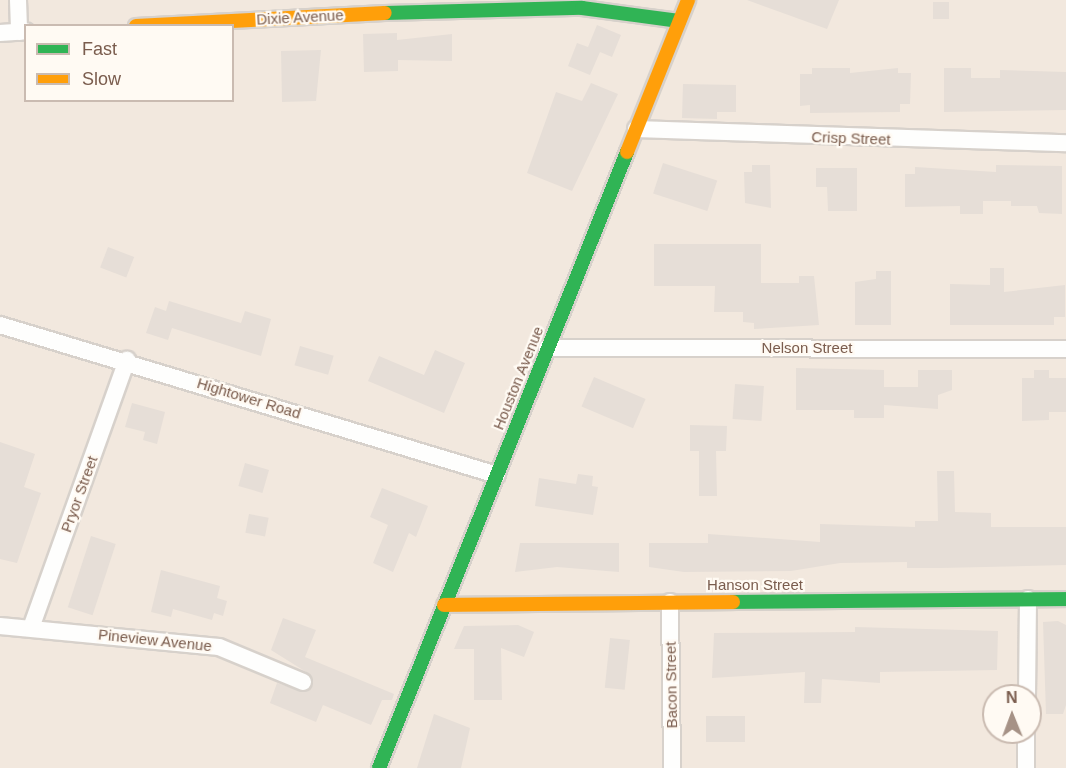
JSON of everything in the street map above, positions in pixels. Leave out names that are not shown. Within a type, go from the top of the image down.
[{"type":"street","points":[[0,33],[22,32],[18,0]]},
{"type":"street","name":"Houston Avenue","points":[[379,768],[688,0]]},
{"type":"street","name":"Dixie Avenue","points":[[173,24],[471,8],[582,8],[679,21]]},
{"type":"street","name":"Crisp Street","points":[[636,129],[1066,143]]},
{"type":"street","name":"Hightower Road","points":[[0,325],[127,360],[497,475]]},
{"type":"street","name":"Nelson Street","points":[[547,348],[1066,349]]},
{"type":"street","name":"Pryor Street","points":[[31,628],[127,360]]},
{"type":"street","points":[[1027,684],[1028,599]]},
{"type":"street","name":"Hanson Street","points":[[444,605],[1066,599]]},
{"type":"street","name":"Bacon Street","points":[[670,602],[672,768]]},
{"type":"street","name":"Pineview Avenue","points":[[0,626],[219,646],[303,682]]},
{"type":"street","points":[[1026,744],[1026,768]]},
{"type":"shaded area","points":[[0,0],[1066,0],[1066,768],[0,768]]},
{"type":"building","points":[[747,0],[839,0],[827,29]]},
{"type":"building","points":[[933,2],[949,2],[949,19],[933,19]]},
{"type":"building","points":[[597,25],[621,35],[612,57],[600,52],[590,75],[568,66],[577,43],[588,47]]},
{"type":"building","points":[[397,33],[397,40],[452,34],[452,61],[398,60],[398,71],[364,72],[363,34]]},
{"type":"building","points":[[321,50],[316,101],[282,102],[281,51]]},
{"type":"building","points":[[812,68],[850,68],[850,73],[898,68],[898,73],[911,73],[910,104],[900,104],[900,112],[810,113],[810,105],[800,106],[800,74],[812,74]]},
{"type":"building","points":[[944,68],[971,68],[971,78],[1000,78],[1000,70],[1066,72],[1066,110],[944,112]]},
{"type":"building","points":[[591,83],[618,94],[572,191],[527,173],[556,92],[582,101]]},
{"type":"building","points":[[683,84],[736,85],[736,112],[717,112],[717,119],[682,118]]},
{"type":"building","points":[[663,163],[717,181],[707,211],[653,193]]},
{"type":"building","points":[[752,165],[770,165],[771,208],[745,203],[744,172],[752,172]]},
{"type":"building","points":[[996,165],[1062,166],[1062,214],[1039,213],[1037,206],[1011,206],[1011,201],[983,201],[983,214],[960,214],[960,206],[905,207],[905,174],[915,174],[915,167],[996,172]]},
{"type":"building","points":[[816,168],[857,168],[857,211],[828,211],[827,187],[816,187]]},
{"type":"building","points":[[654,244],[761,244],[761,283],[799,283],[799,276],[814,276],[819,325],[754,329],[754,323],[743,322],[743,312],[714,312],[715,286],[654,286]]},
{"type":"building","points":[[108,247],[134,257],[126,278],[100,268]]},
{"type":"building","points":[[990,268],[1004,268],[1004,292],[1065,285],[1065,317],[1054,317],[1054,325],[950,325],[950,284],[990,285]]},
{"type":"building","points":[[876,271],[891,271],[891,325],[855,325],[855,282],[876,279]]},
{"type":"building","points":[[169,301],[241,323],[245,311],[271,319],[261,356],[172,328],[168,340],[146,333],[155,307],[166,311]]},
{"type":"building","points":[[300,346],[334,356],[328,375],[294,365]]},
{"type":"building","points":[[435,350],[465,363],[444,413],[368,381],[379,356],[424,375]]},
{"type":"building","points":[[796,368],[884,370],[884,387],[918,387],[918,370],[952,370],[952,390],[938,395],[938,409],[884,405],[884,418],[854,418],[854,410],[796,410]]},
{"type":"building","points":[[1034,370],[1049,370],[1049,378],[1066,378],[1066,412],[1049,412],[1049,420],[1022,421],[1022,378],[1034,378]]},
{"type":"building","points":[[594,377],[646,399],[633,428],[581,406]]},
{"type":"building","points":[[735,384],[764,386],[761,421],[733,419]]},
{"type":"building","points":[[132,403],[165,412],[157,444],[143,440],[145,432],[125,427]]},
{"type":"building","points":[[690,425],[727,426],[726,451],[716,451],[717,496],[699,496],[699,451],[690,451]]},
{"type":"building","points":[[0,442],[35,454],[24,487],[41,493],[17,563],[0,559]]},
{"type":"building","points":[[245,463],[269,470],[262,493],[238,486]]},
{"type":"building","points":[[937,471],[954,471],[955,512],[991,513],[991,527],[1066,527],[1066,565],[907,568],[907,562],[840,563],[791,571],[684,572],[649,567],[649,543],[708,543],[708,534],[820,542],[820,524],[915,527],[915,521],[938,521]]},
{"type":"building","points":[[578,474],[593,476],[592,486],[598,487],[593,515],[535,506],[539,478],[576,484]]},
{"type":"building","points":[[382,488],[428,506],[416,537],[409,533],[393,572],[373,563],[388,525],[370,517]]},
{"type":"building","points":[[249,514],[269,518],[265,536],[245,533]]},
{"type":"building","points":[[91,536],[116,544],[93,615],[68,607]]},
{"type":"building","points":[[520,543],[619,543],[619,572],[557,567],[515,572]]},
{"type":"building","points":[[161,570],[220,586],[217,598],[227,601],[223,616],[214,613],[212,620],[173,609],[171,617],[151,612]]},
{"type":"building","points":[[283,618],[316,630],[305,657],[394,694],[392,700],[382,700],[371,725],[323,705],[316,722],[270,703],[277,683],[304,692],[313,685],[311,675],[271,650]]},
{"type":"building","points":[[1058,621],[1066,625],[1066,705],[1063,714],[1046,714],[1043,622]]},
{"type":"building","points":[[518,625],[534,632],[524,657],[501,648],[502,700],[474,700],[474,649],[454,649],[464,626]]},
{"type":"building","points":[[855,627],[998,631],[997,670],[880,672],[880,683],[822,679],[821,703],[804,703],[805,672],[712,678],[714,633],[855,632]]},
{"type":"building","points":[[610,638],[630,640],[625,690],[605,688]]},
{"type":"building","points":[[434,714],[470,728],[461,768],[417,768]]},
{"type":"building","points":[[706,716],[745,716],[745,742],[706,742]]},
{"type":"traffic: fast","points":[[385,13],[582,8],[679,21]]},
{"type":"traffic: fast","points":[[379,768],[627,152]]},
{"type":"traffic: fast","points":[[733,602],[1066,599]]},
{"type":"traffic: slow","points":[[627,152],[688,0]]},
{"type":"traffic: slow","points":[[174,24],[385,13]]},
{"type":"traffic: slow","points":[[444,605],[733,602]]}]
